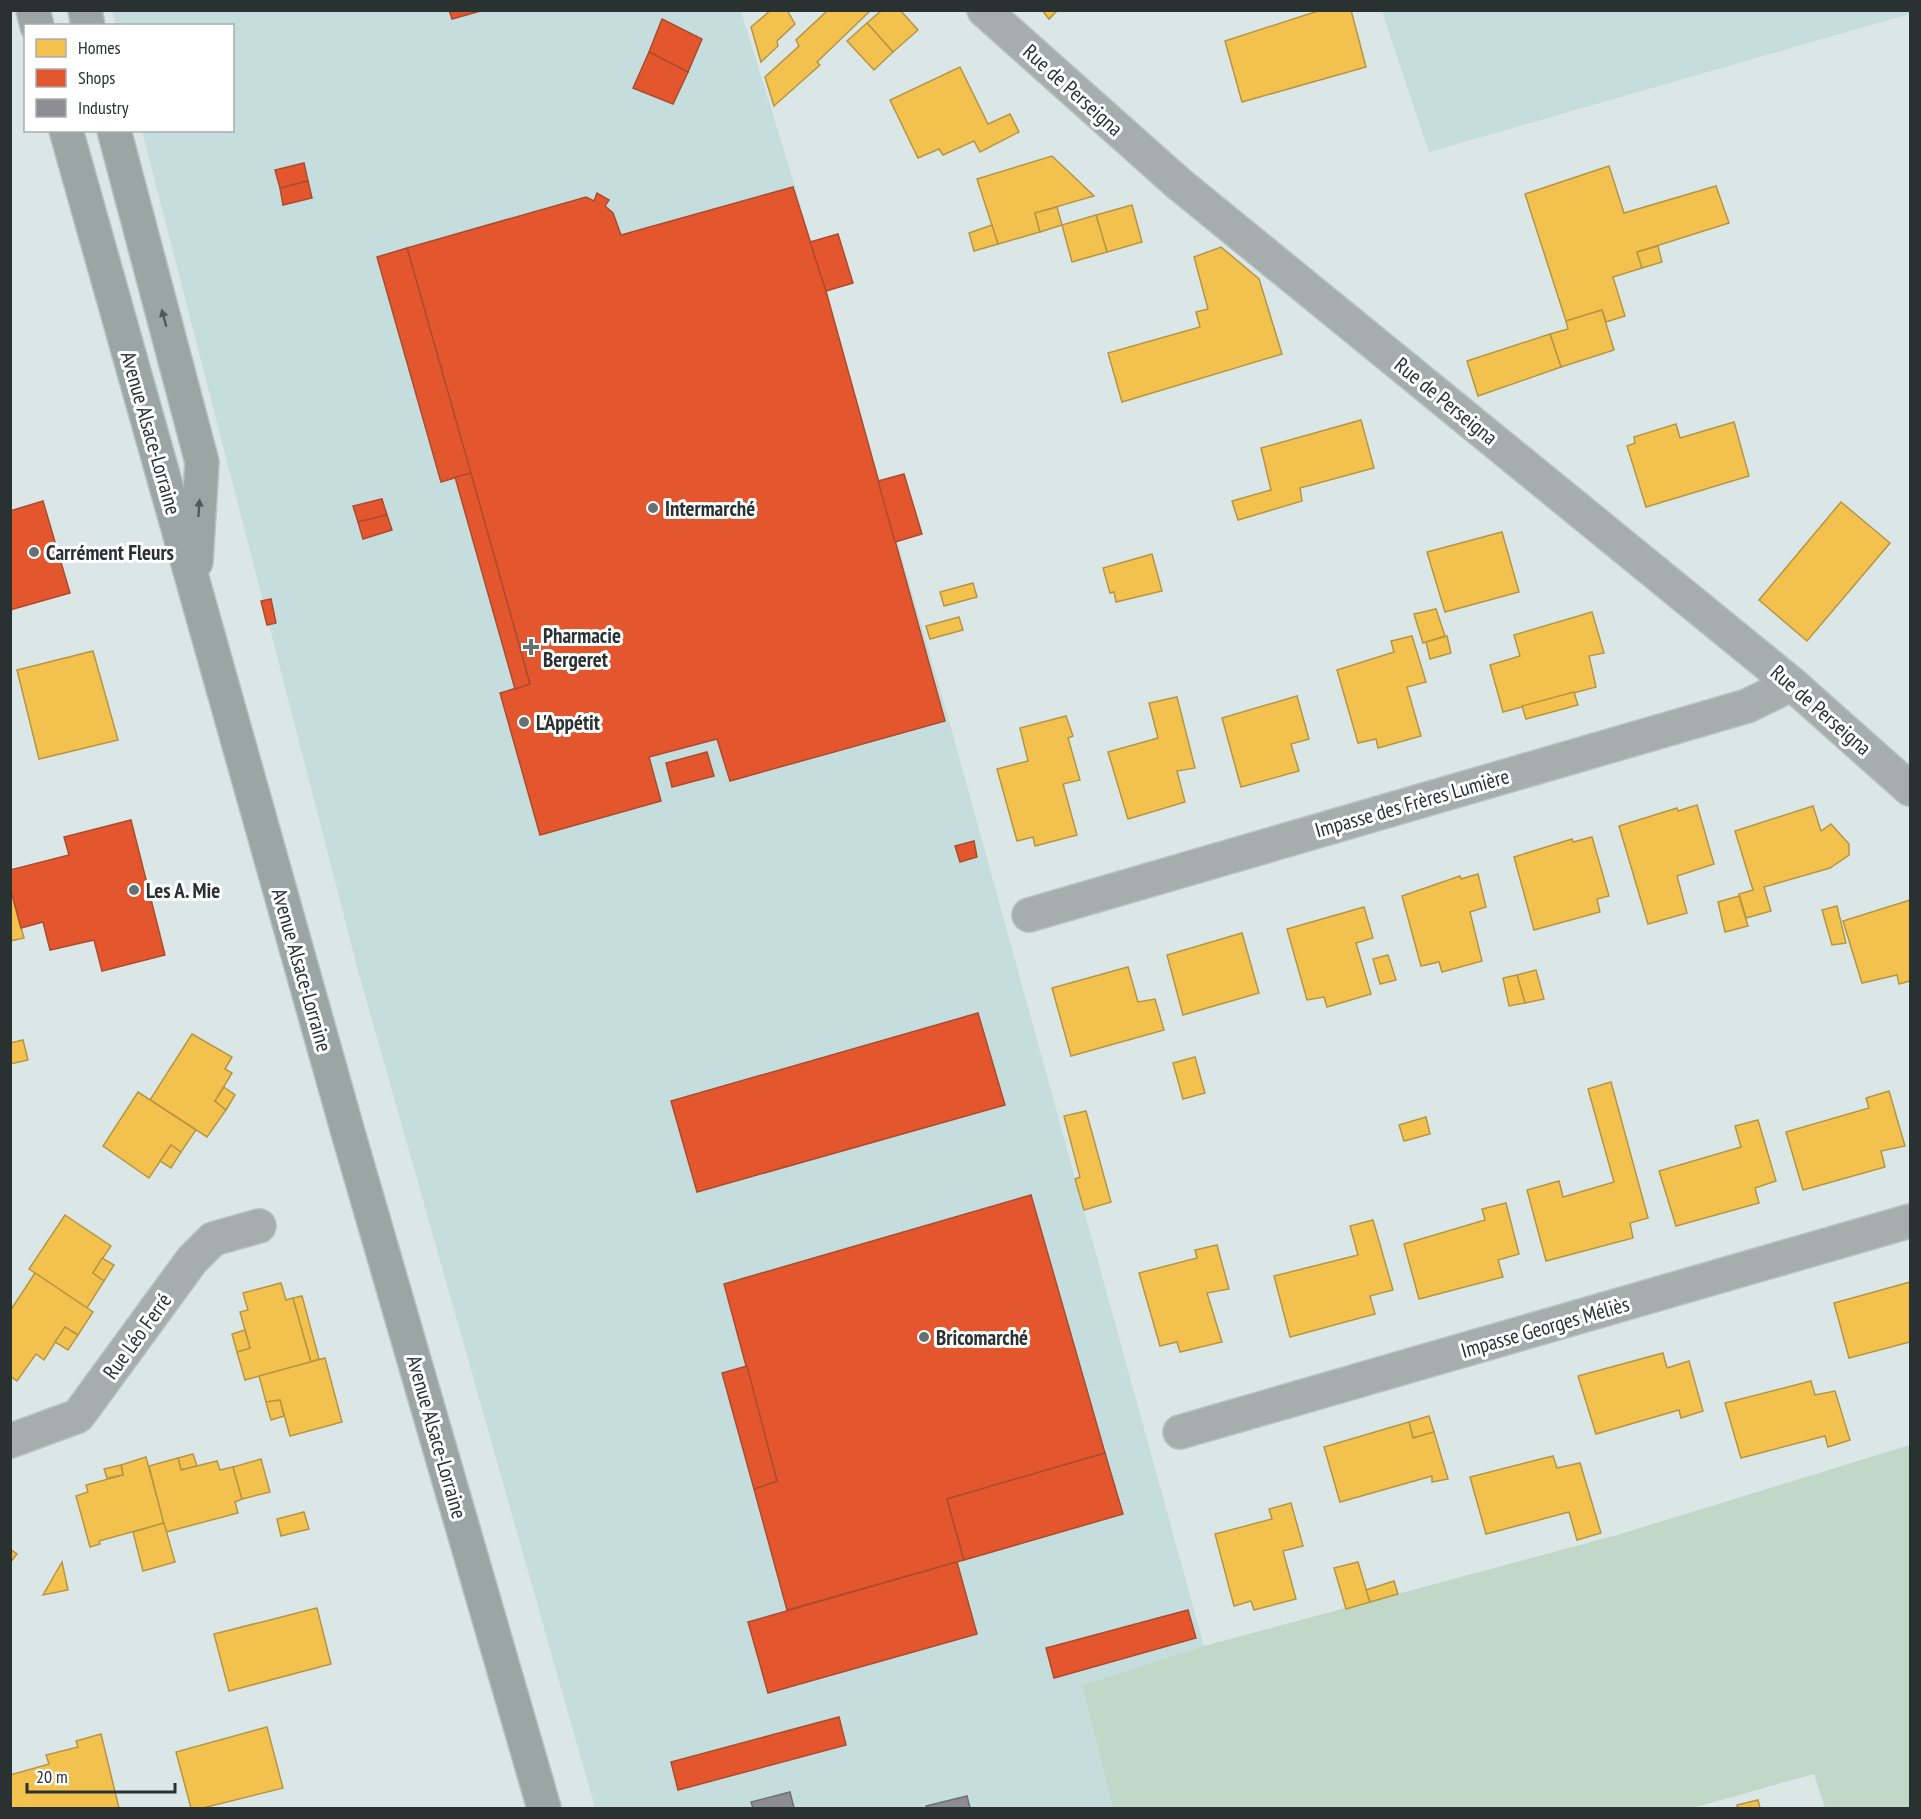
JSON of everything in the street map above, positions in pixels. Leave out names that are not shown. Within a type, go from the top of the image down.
[{"type":"main road","name":"Avenue Alsace-Lorraine","points":[[67,132],[344,1118],[544,1809]]},
{"type":"main road","points":[[115,132],[202,462],[194,587]]},
{"type":"street","name":"Rue de Perseigna","points":[[984,10],[1178,183],[1792,684],[1911,789]]},
{"type":"street","name":"Impasse des Frères Lumière","points":[[1029,915],[1747,706],[1792,684]]},
{"type":"street","name":"Impasse Georges Méliès","points":[[1180,1432],[1911,1221]]},
{"type":"street","name":"Rue Léo Ferré","points":[[10,1441],[78,1416],[192,1260],[213,1239],[259,1226]]},
{"type":"shaded area","points":[[1910,10],[1910,14],[1429,152],[1382,11]]},
{"type":"shaded area","points":[[112,11],[741,11],[795,186],[950,724],[1204,1646],[1082,1685],[1113,1808],[595,1808],[357,967],[142,132],[234,132],[234,24],[116,24]]},
{"type":"green space","points":[[1910,1445],[1910,1808],[1825,1808],[1814,1774],[1693,1808],[1113,1808],[1082,1685],[1204,1646],[1617,1535]]},
{"type":"building: Homes","points":[[771,10],[787,10],[795,24],[777,41],[778,46],[761,62],[751,27]]},
{"type":"building: Homes","points":[[828,10],[871,10],[817,62],[820,65],[774,106],[765,77],[799,46],[796,40]]},
{"type":"building: Homes","points":[[882,10],[900,10],[918,30],[893,52],[867,23]]},
{"type":"building: Homes","points":[[1042,10],[1058,10],[1049,19]]},
{"type":"building: Homes","points":[[1321,10],[1351,10],[1366,67],[1242,102],[1225,41]]},
{"type":"building: Homes","points":[[867,23],[893,52],[874,70],[847,41]]},
{"type":"building: Homes","points":[[960,67],[988,124],[1010,114],[1019,132],[980,152],[974,141],[943,155],[939,149],[918,158],[890,100]]},
{"type":"building: Homes","points":[[1052,156],[1094,196],[1035,213],[1040,232],[998,244],[977,179]]},
{"type":"building: Homes","points":[[1609,166],[1624,213],[1716,186],[1729,223],[1637,252],[1642,268],[1613,277],[1625,316],[1606,322],[1602,310],[1566,321],[1525,194]]},
{"type":"building: Homes","points":[[1132,205],[1142,242],[1107,252],[1096,215]]},
{"type":"building: Homes","points":[[1057,207],[1062,225],[1040,232],[1035,213]]},
{"type":"building: Homes","points":[[1096,215],[1107,252],[1072,262],[1062,225]]},
{"type":"building: Homes","points":[[992,225],[998,244],[974,251],[969,233]]},
{"type":"building: Homes","points":[[1658,246],[1662,262],[1642,268],[1637,252]]},
{"type":"building: Homes","points":[[1221,247],[1259,279],[1282,354],[1122,402],[1108,353],[1200,327],[1196,312],[1208,309],[1194,257]]},
{"type":"building: Homes","points":[[1602,310],[1614,350],[1561,367],[1550,334],[1568,329],[1566,321]]},
{"type":"building: Homes","points":[[1550,334],[1561,367],[1478,396],[1467,361]]},
{"type":"building: Homes","points":[[1361,420],[1374,468],[1300,488],[1302,501],[1238,520],[1232,501],[1271,490],[1261,448]]},
{"type":"building: Homes","points":[[1734,422],[1749,476],[1646,507],[1627,446],[1635,443],[1634,437],[1676,424],[1680,438]]},
{"type":"building: Homes","points":[[1841,502],[1890,543],[1807,641],[1759,600]]},
{"type":"building: Homes","points":[[1502,532],[1519,592],[1445,612],[1427,552]]},
{"type":"building: Homes","points":[[1152,554],[1162,591],[1116,602],[1114,592],[1110,593],[1103,568]]},
{"type":"building: Homes","points":[[973,583],[977,597],[944,606],[940,592]]},
{"type":"building: Homes","points":[[1436,609],[1445,636],[1423,643],[1414,614]]},
{"type":"building: Homes","points":[[1592,612],[1604,653],[1589,656],[1596,687],[1503,712],[1490,665],[1520,656],[1514,635]]},
{"type":"building: Homes","points":[[959,617],[963,630],[930,639],[926,626]]},
{"type":"building: Homes","points":[[1412,636],[1426,682],[1407,687],[1421,736],[1378,748],[1376,739],[1358,743],[1337,670],[1394,652],[1391,641]]},
{"type":"building: Homes","points":[[1447,636],[1451,653],[1430,659],[1426,642]]},
{"type":"building: Homes","points":[[93,651],[118,740],[39,759],[17,670]]},
{"type":"building: Homes","points":[[1574,692],[1578,705],[1526,719],[1522,706]]},
{"type":"building: Homes","points":[[1297,696],[1309,739],[1291,744],[1299,771],[1241,787],[1222,718]]},
{"type":"building: Homes","points":[[1177,697],[1195,768],[1177,771],[1185,802],[1128,819],[1108,752],[1158,738],[1149,703]]},
{"type":"building: Homes","points":[[1066,716],[1073,736],[1068,738],[1080,780],[1063,784],[1077,835],[1035,846],[1033,837],[1017,841],[997,769],[1028,761],[1020,728]]},
{"type":"building: Homes","points":[[1697,805],[1714,864],[1677,876],[1687,913],[1648,924],[1619,826],[1677,808],[1678,811]]},
{"type":"building: Homes","points":[[1813,806],[1821,831],[1831,824],[1849,844],[1849,855],[1830,868],[1764,887],[1771,911],[1746,918],[1739,894],[1753,890],[1735,831]]},
{"type":"building: Homes","points":[[1592,837],[1609,896],[1597,899],[1600,912],[1534,930],[1514,857],[1572,839],[1573,842]]},
{"type":"building: Homes","points":[[1478,874],[1486,907],[1470,912],[1482,961],[1442,972],[1439,962],[1421,966],[1402,896],[1460,876],[1461,879]]},
{"type":"building: Homes","points":[[10,887],[24,938],[10,941]]},
{"type":"building: Homes","points":[[1739,896],[1748,926],[1725,932],[1718,902]]},
{"type":"building: Homes","points":[[1910,900],[1910,981],[1899,984],[1897,975],[1862,983],[1843,921]]},
{"type":"building: Homes","points":[[1837,906],[1846,943],[1832,945],[1822,910]]},
{"type":"building: Homes","points":[[1364,907],[1373,938],[1356,943],[1371,994],[1327,1007],[1324,997],[1307,1000],[1287,929]]},
{"type":"building: Homes","points":[[1242,933],[1259,993],[1183,1015],[1167,955]]},
{"type":"building: Homes","points":[[1388,955],[1396,980],[1380,984],[1373,959]]},
{"type":"building: Homes","points":[[1128,967],[1138,1002],[1155,999],[1164,1030],[1071,1056],[1052,988]]},
{"type":"building: Homes","points":[[1536,970],[1544,999],[1525,1003],[1517,975]]},
{"type":"building: Homes","points":[[1517,975],[1525,1003],[1509,1006],[1503,978]]},
{"type":"building: Homes","points":[[192,1034],[232,1057],[225,1069],[232,1073],[215,1101],[226,1110],[207,1137],[150,1100]]},
{"type":"building: Homes","points":[[23,1040],[28,1060],[10,1064],[10,1043]]},
{"type":"building: Homes","points":[[1195,1057],[1205,1093],[1183,1099],[1173,1063]]},
{"type":"building: Homes","points":[[1611,1082],[1648,1218],[1630,1223],[1633,1238],[1546,1261],[1527,1190],[1559,1181],[1563,1197],[1614,1182],[1588,1089]]},
{"type":"building: Homes","points":[[224,1087],[235,1095],[226,1110],[215,1101]]},
{"type":"building: Homes","points":[[1889,1091],[1905,1146],[1881,1151],[1885,1167],[1803,1190],[1786,1132],[1869,1108],[1866,1098]]},
{"type":"building: Homes","points":[[138,1092],[196,1130],[181,1152],[171,1145],[149,1178],[103,1146]]},
{"type":"building: Homes","points":[[1086,1111],[1111,1202],[1084,1210],[1075,1179],[1080,1177],[1064,1116]]},
{"type":"building: Homes","points":[[1426,1117],[1430,1134],[1404,1141],[1399,1125]]},
{"type":"building: Homes","points":[[1758,1120],[1776,1181],[1755,1188],[1759,1203],[1676,1226],[1659,1171],[1741,1147],[1735,1126]]},
{"type":"building: Homes","points":[[171,1145],[181,1152],[171,1168],[160,1161]]},
{"type":"building: Homes","points":[[1506,1203],[1519,1254],[1498,1260],[1503,1277],[1419,1299],[1404,1244],[1485,1220],[1482,1209]]},
{"type":"building: Homes","points":[[65,1215],[111,1246],[93,1273],[104,1281],[87,1308],[29,1269]]},
{"type":"building: Homes","points":[[1373,1220],[1393,1290],[1370,1296],[1375,1314],[1290,1337],[1274,1276],[1358,1255],[1350,1226]]},
{"type":"building: Homes","points":[[1217,1245],[1229,1289],[1207,1293],[1222,1342],[1180,1352],[1177,1342],[1160,1346],[1139,1273],[1197,1258],[1195,1250]]},
{"type":"building: Homes","points":[[102,1258],[114,1265],[104,1281],[93,1273]]},
{"type":"building: Homes","points":[[35,1273],[93,1312],[78,1335],[65,1327],[44,1360],[36,1354],[17,1381],[10,1376],[10,1311]]},
{"type":"building: Homes","points":[[1910,1282],[1910,1342],[1849,1358],[1834,1303]]},
{"type":"building: Homes","points":[[281,1283],[286,1300],[293,1298],[311,1362],[245,1380],[237,1352],[250,1348],[240,1312],[248,1310],[243,1293]]},
{"type":"building: Homes","points":[[302,1296],[319,1359],[311,1362],[293,1298]]},
{"type":"building: Homes","points":[[65,1327],[78,1335],[68,1350],[55,1342]]},
{"type":"building: Homes","points":[[245,1330],[250,1348],[237,1352],[232,1334]]},
{"type":"building: Homes","points":[[1663,1353],[1667,1368],[1689,1361],[1703,1411],[1681,1418],[1679,1410],[1596,1434],[1578,1376]]},
{"type":"building: Homes","points":[[325,1358],[342,1422],[290,1436],[280,1400],[266,1402],[259,1376]]},
{"type":"building: Homes","points":[[1811,1381],[1815,1395],[1835,1391],[1850,1440],[1828,1447],[1825,1436],[1741,1458],[1725,1403]]},
{"type":"building: Homes","points":[[280,1400],[284,1416],[271,1420],[266,1402]]},
{"type":"building: Homes","points":[[1429,1416],[1434,1432],[1413,1438],[1409,1422]]},
{"type":"building: Homes","points":[[1409,1422],[1413,1438],[1434,1432],[1448,1479],[1432,1482],[1432,1476],[1340,1502],[1324,1447]]},
{"type":"building: Homes","points":[[193,1454],[197,1466],[181,1470],[178,1458]]},
{"type":"building: Homes","points":[[1553,1456],[1557,1468],[1580,1463],[1601,1533],[1577,1540],[1569,1512],[1486,1534],[1470,1477]]},
{"type":"building: Homes","points":[[146,1457],[164,1523],[99,1541],[100,1544],[90,1547],[76,1496],[88,1492],[86,1485],[123,1475],[121,1465]]},
{"type":"building: Homes","points":[[178,1458],[181,1470],[217,1461],[220,1470],[233,1467],[242,1499],[235,1502],[238,1513],[166,1532],[149,1466]]},
{"type":"building: Homes","points":[[261,1459],[270,1492],[242,1499],[233,1467]]},
{"type":"building: Homes","points":[[121,1465],[123,1475],[107,1478],[104,1469]]},
{"type":"building: Homes","points":[[1291,1503],[1303,1546],[1283,1551],[1296,1599],[1254,1610],[1251,1601],[1234,1606],[1215,1534],[1272,1519],[1269,1509]]},
{"type":"building: Homes","points":[[304,1512],[309,1529],[281,1536],[277,1519]]},
{"type":"building: Homes","points":[[164,1523],[175,1562],[143,1571],[133,1532]]},
{"type":"building: Homes","points":[[10,1549],[17,1554],[10,1563]]},
{"type":"building: Homes","points":[[62,1562],[68,1590],[43,1595]]},
{"type":"building: Homes","points":[[1358,1562],[1370,1602],[1346,1609],[1334,1568]]},
{"type":"building: Homes","points":[[1394,1581],[1398,1594],[1370,1602],[1366,1590]]},
{"type":"building: Homes","points":[[317,1608],[331,1664],[229,1691],[214,1634]]},
{"type":"building: Homes","points":[[267,1727],[283,1788],[203,1808],[191,1808],[176,1752]]},
{"type":"building: Homes","points":[[101,1734],[119,1808],[10,1808],[10,1775],[49,1764],[46,1755],[78,1747],[76,1741]]},
{"type":"building: Homes","points":[[1758,1800],[1760,1808],[1738,1808],[1737,1805]]},
{"type":"building: Shops","points":[[449,10],[484,10],[452,19]]},
{"type":"building: Shops","points":[[662,19],[702,39],[688,72],[649,52]]},
{"type":"building: Shops","points":[[649,52],[688,72],[673,104],[633,88]]},
{"type":"building: Shops","points":[[304,163],[308,181],[280,188],[275,170]]},
{"type":"building: Shops","points":[[308,181],[312,198],[283,205],[280,188]]},
{"type":"building: Shops","points":[[793,187],[826,291],[945,721],[730,781],[717,739],[649,757],[661,801],[540,835],[500,693],[530,684],[407,248],[586,197],[594,201],[597,193],[609,200],[605,206],[613,213],[621,235]]},
{"type":"building: Shops","points":[[838,234],[853,283],[826,291],[810,242]]},
{"type":"building: Shops","points":[[407,248],[471,473],[441,482],[377,257]]},
{"type":"building: Shops","points":[[471,473],[530,684],[515,689],[455,477]]},
{"type":"building: Shops","points":[[904,474],[922,534],[895,542],[878,481]]},
{"type":"building: Shops","points":[[382,499],[387,515],[358,522],[353,506]]},
{"type":"building: Shops","name":"Carrément Fleurs","points":[[43,501],[70,593],[10,610],[10,511]]},
{"type":"building: Shops","points":[[387,515],[392,530],[363,539],[358,522]]},
{"type":"building: Shops","points":[[271,599],[276,623],[267,625],[261,601]]},
{"type":"building: Shops","points":[[707,752],[714,776],[672,787],[666,763]]},
{"type":"building: Shops","points":[[131,820],[165,955],[102,971],[94,940],[50,950],[43,922],[21,928],[10,887],[10,870],[69,855],[64,837]]},
{"type":"building: Shops","points":[[974,841],[977,857],[960,862],[955,846]]},
{"type":"building: Shops","points":[[978,1013],[1005,1105],[697,1192],[671,1101]]},
{"type":"building: Shops","points":[[1031,1195],[1105,1453],[947,1499],[964,1560],[787,1610],[754,1489],[777,1481],[724,1284]]},
{"type":"building: Shops","points":[[747,1366],[777,1481],[754,1489],[722,1373]]},
{"type":"building: Shops","points":[[1105,1453],[1123,1514],[964,1560],[947,1499]]},
{"type":"building: Shops","points":[[957,1562],[977,1634],[768,1693],[748,1622]]},
{"type":"building: Shops","points":[[1188,1610],[1196,1638],[1054,1678],[1046,1648]]},
{"type":"building: Shops","points":[[839,1717],[846,1745],[678,1790],[671,1762]]},
{"type":"building: Industry","points":[[790,1792],[794,1808],[753,1808],[751,1802]]},
{"type":"building: Industry","points":[[967,1796],[970,1808],[927,1808],[926,1806]]},
{"type":"place","name":"Intermarché","points":[[653,508]]},
{"type":"place","name":"Carrément Fleurs","points":[[34,552]]},
{"type":"place","name":"Pharmacie Bergeret","points":[[531,647]]},
{"type":"place","name":"L'Appétit","points":[[524,722]]},
{"type":"place","name":"Les A. Mie","points":[[134,890]]},
{"type":"place","name":"Bricomarché","points":[[924,1337]]}]
